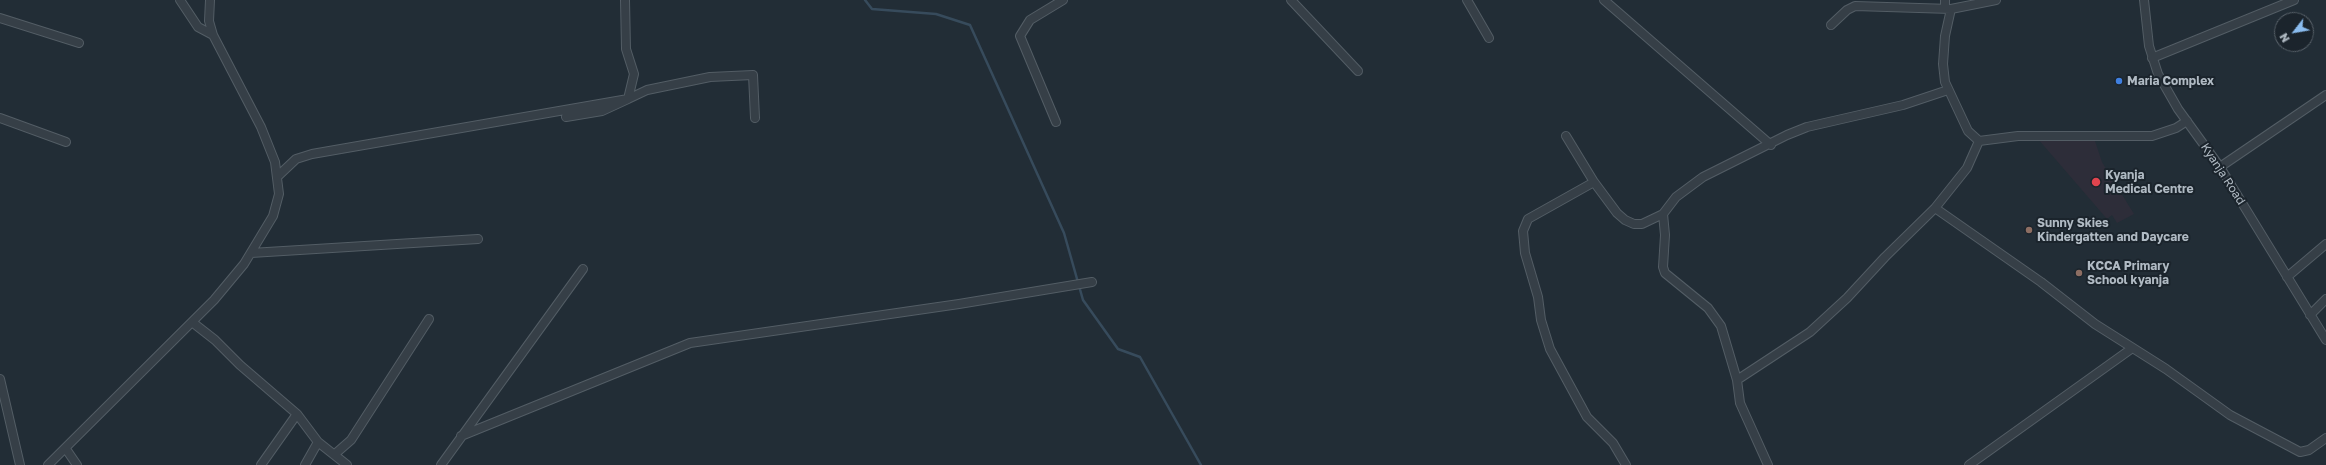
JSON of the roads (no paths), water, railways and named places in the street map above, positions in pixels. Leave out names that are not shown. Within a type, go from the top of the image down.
[{"type":"street","points":[[180,0],[198,27],[213,35]]},
{"type":"street","points":[[48,465],[66,449],[214,300],[251,253],[273,216],[279,194],[278,176],[270,146],[213,35],[209,21],[210,0]]},
{"type":"street","points":[[625,0],[626,49],[634,74],[628,99]]},
{"type":"street","points":[[1056,122],[1020,36],[1030,20],[1063,0]]},
{"type":"street","points":[[1291,0],[1358,71]]},
{"type":"street","points":[[1467,0],[1489,38]]},
{"type":"street","points":[[1604,0],[1771,145]]},
{"type":"street","points":[[1831,25],[1848,10],[1855,6],[1947,6],[1996,0]]},
{"type":"street","name":"Kyanja Road","points":[[2144,0],[2152,58],[2167,91],[2220,167],[2326,340]]},
{"type":"street","points":[[2152,58],[2294,0]]},
{"type":"street","points":[[1947,6],[1943,64],[1948,90],[1968,131],[1979,142]]},
{"type":"street","points":[[0,18],[79,43]]},
{"type":"street","points":[[566,117],[602,111],[647,90],[680,82],[710,77],[753,75],[755,118]]},
{"type":"street","points":[[1566,136],[1594,182],[1617,213],[1625,220],[1634,224],[1642,224],[1663,214],[1676,197],[1694,182],[1807,127],[1902,105],[1948,90]]},
{"type":"street","points":[[2220,167],[2326,95]]},
{"type":"street","points":[[278,176],[296,159],[312,154],[628,99]]},
{"type":"street","points":[[0,118],[66,142]]},
{"type":"street","points":[[1979,142],[2018,136],[2152,136],[2176,128],[2187,121]]},
{"type":"street","points":[[1737,380],[1798,341],[1823,321],[1934,208],[1967,168],[1979,142]]},
{"type":"street","points":[[1594,182],[1528,219],[1523,232],[1525,253],[1550,349],[1587,417],[1613,443],[1626,465]]},
{"type":"street","points":[[1934,208],[2132,349],[2166,369],[2223,410],[2294,450],[2304,452],[2326,438]]},
{"type":"street","points":[[1663,214],[1665,235],[1663,267],[1665,273],[1712,312],[1721,326],[1737,380],[1740,403],[1768,465]]},
{"type":"street","points":[[251,253],[478,239]]},
{"type":"street","points":[[2287,277],[2326,244]]},
{"type":"street","points":[[441,465],[583,269]]},
{"type":"street","points":[[461,436],[690,343],[959,304],[1092,282]]},
{"type":"street","points":[[2310,315],[2326,299]]},
{"type":"street","points":[[335,454],[351,440],[430,319]]},
{"type":"street","points":[[192,322],[215,340],[245,370],[297,414],[318,442],[347,465]]},
{"type":"street","points":[[1969,465],[2132,349]]},
{"type":"street","points":[[0,379],[20,465]]},
{"type":"street","points":[[261,465],[297,414]]},
{"type":"street","points":[[305,465],[318,442]]},
{"type":"street","points":[[66,449],[77,465]]},
{"type":"waterway","points":[[865,0],[872,9],[936,14],[970,25],[1064,233],[1083,300],[1118,349],[1140,357],[1201,465]]},
{"type":"place","name":"Maria Complex","points":[[2119,81]]},
{"type":"place","name":"Kyanja Medical Centre","points":[[2096,182]]},
{"type":"place","name":"Sunny Skies Kindergatten and Daycare","points":[[2029,230]]},
{"type":"place","name":"KCCA Primary School kyanja","points":[[2079,273]]}]
